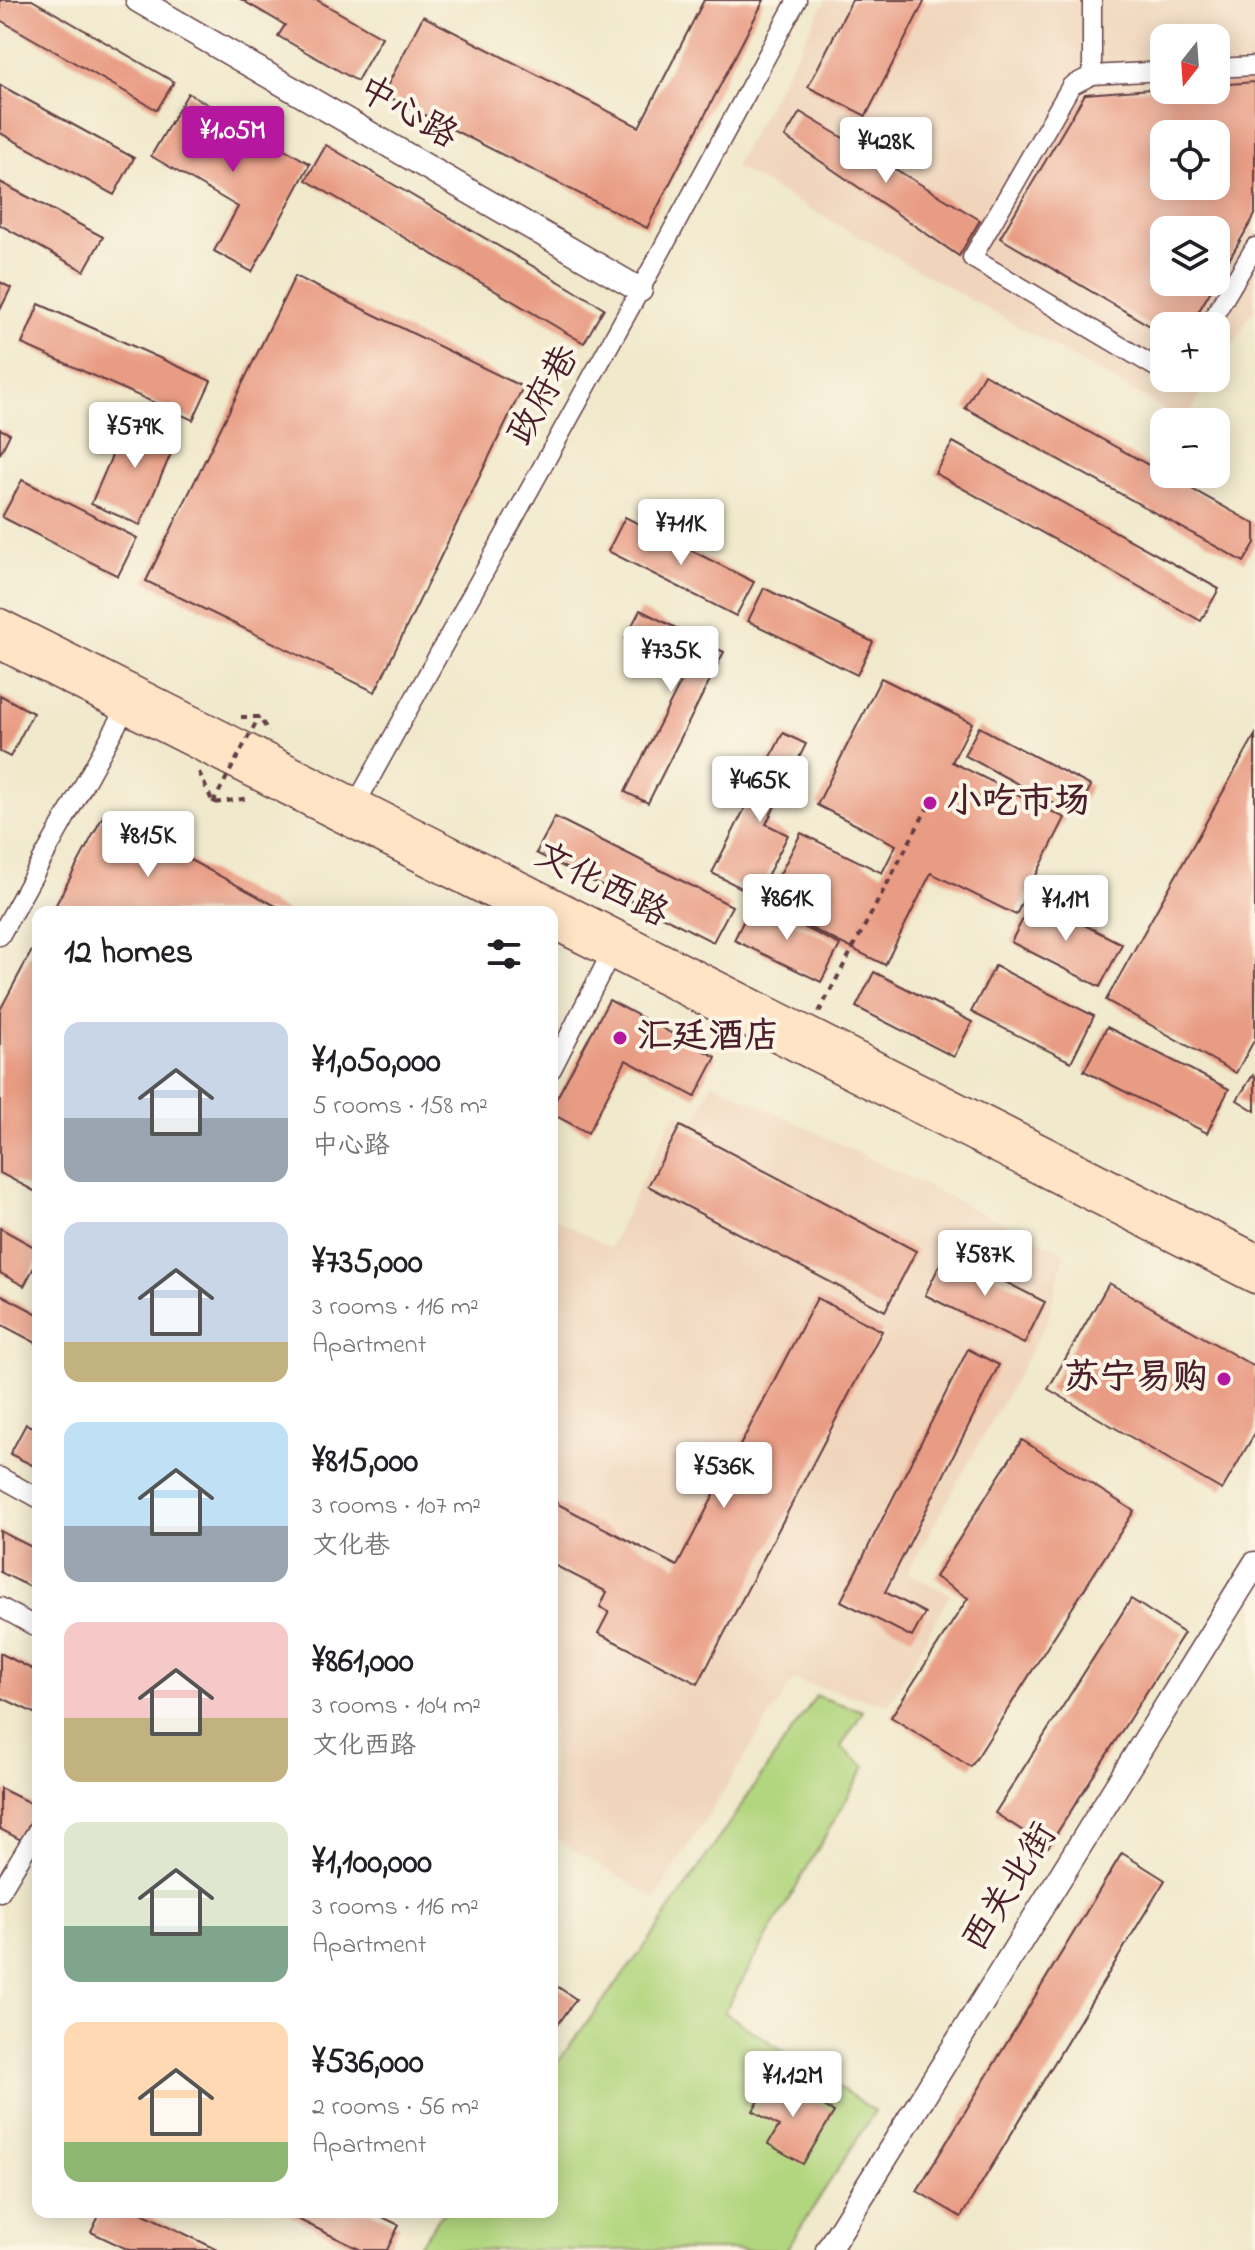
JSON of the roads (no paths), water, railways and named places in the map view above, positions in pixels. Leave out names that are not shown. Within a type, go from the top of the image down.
[{"type":"main road","name":"文化西路","points":[[0,622],[130,700],[351,812],[548,906]]},
{"type":"main road","name":"文化西路","points":[[0,646],[130,700]]},
{"type":"main road","name":"文化西路","points":[[351,812],[515,906]]},
{"type":"main road","name":"文化西路","points":[[558,911],[809,1031],[1255,1256]]},
{"type":"main road","name":"文化西路","points":[[558,928],[1255,1280]]},
{"type":"street","name":"中心路","points":[[138,0],[640,290]]},
{"type":"street","name":"政府巷","points":[[351,812],[797,0]]},
{"type":"street","points":[[1092,0],[1092,75]]},
{"type":"street","points":[[1230,67],[1255,66]]},
{"type":"street","points":[[1150,72],[1092,75],[1071,86],[972,258],[1150,364]]},
{"type":"street","points":[[1216,312],[1255,247]]},
{"type":"street","points":[[0,936],[130,700]]},
{"type":"street","points":[[558,1057],[610,955]]},
{"type":"street","points":[[0,1477],[32,1495]]},
{"type":"street","name":"西关北街","points":[[828,2250],[1255,1564]]},
{"type":"street","points":[[0,1607],[32,1625]]},
{"type":"street","points":[[0,1892],[32,1839]]},
{"type":"place","name":"小吃市场","points":[[930,803]]},
{"type":"place","name":"汇廷酒店","points":[[620,1038]]},
{"type":"place","name":"苏宁易购","points":[[1224,1379]]}]
